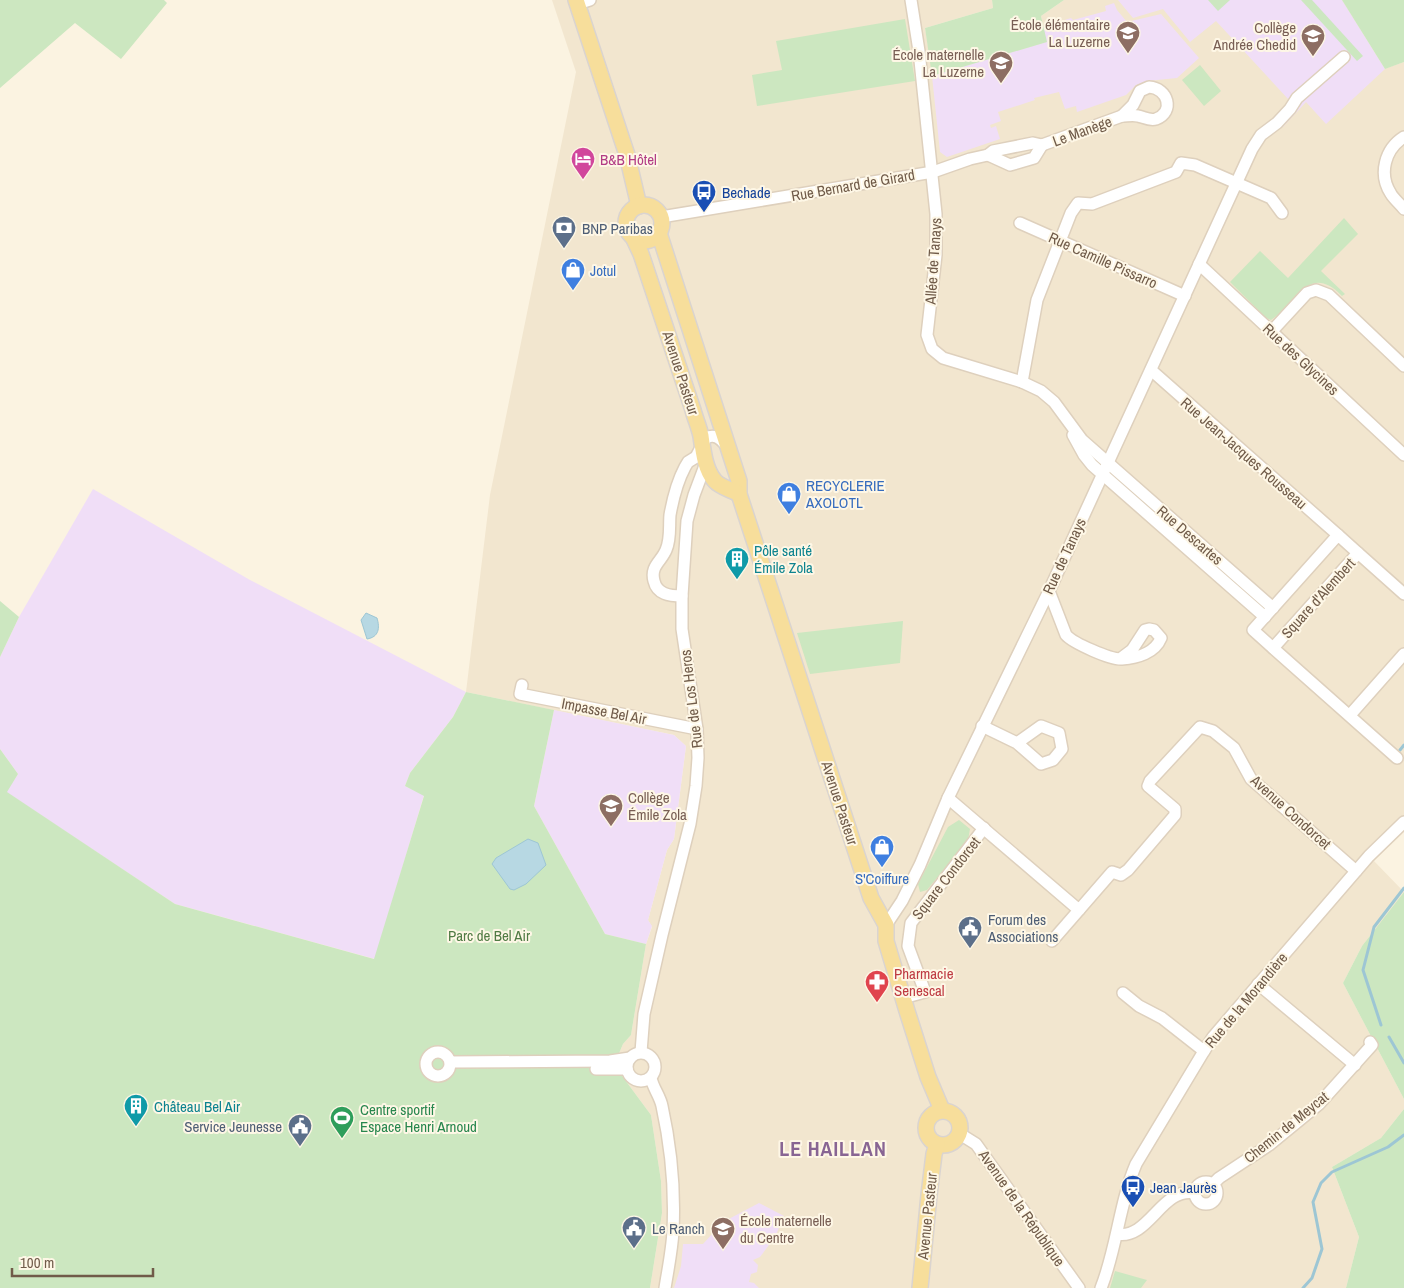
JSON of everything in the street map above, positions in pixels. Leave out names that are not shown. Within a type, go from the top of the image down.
[{"type":"main road","points":[[581,1],[627,155],[639,206],[655,209],[661,218]]},
{"type":"main road","name":"Avenue Pasteur","points":[[639,206],[632,210],[626,220],[627,231],[634,239],[641,254],[701,435],[706,463],[714,481],[720,485]]},
{"type":"main road","name":"Avenue Pasteur","points":[[661,218],[662,223],[659,233],[739,481],[739,494],[871,898],[886,925],[886,941],[903,998],[923,1061],[942,1110]]},
{"type":"main road","points":[[634,239],[647,241],[659,233]]},
{"type":"main road","points":[[720,485],[739,494]]},
{"type":"main road","points":[[942,1110],[953,1113],[957,1117],[961,1128],[960,1134],[953,1142],[937,1144],[928,1137],[926,1125],[931,1115],[942,1110]]},
{"type":"main road","name":"Avenue Pasteur","points":[[920,1288],[930,1181],[937,1144]]},
{"type":"street","name":"Rue Bernard de Girard","points":[[661,218],[933,172],[911,0]]},
{"type":"street","name":"Rue de Tanays","points":[[886,925],[902,902],[982,726],[1049,591],[1252,149],[1261,135],[1277,123],[1309,86],[1344,57]]},
{"type":"street","name":"Le Manège","points":[[933,172],[988,155],[993,151],[1033,143],[1042,145],[1122,116]]},
{"type":"street","points":[[1404,137],[1394,144],[1388,152],[1384,167],[1384,176],[1390,194],[1404,209]]},
{"type":"street","name":"Le Manège","points":[[988,155],[1010,165],[1034,158],[1042,145]]},
{"type":"street","points":[[1063,414],[1054,402],[1041,391],[1022,382],[1037,300],[1059,241],[1071,213],[1078,203],[1092,204],[1176,172],[1181,163],[1195,165],[1271,198],[1282,213]]},
{"type":"street","name":"Allée de Tanays","points":[[933,172],[936,256],[927,335],[932,349],[943,358],[1022,382]]},
{"type":"street","name":"Rue Camille Pissarro","points":[[1020,223],[1185,296]]},
{"type":"street","name":"Rue des Glycines","points":[[1199,264],[1404,455]]},
{"type":"street","points":[[1271,332],[1307,293],[1316,290],[1329,295],[1404,366]]},
{"type":"street","name":"Rue Jean-Jacques Rousseau","points":[[1151,370],[1338,535]]},
{"type":"street","name":"Rue Descartes","points":[[1063,414],[1082,440],[1273,608]]},
{"type":"street","name":"Rue Descartes","points":[[1063,414],[1080,450],[1092,464],[1265,616]]},
{"type":"street","points":[[682,596],[664,594],[654,583],[652,573],[656,562],[666,550],[668,543],[673,498],[688,462],[696,456],[706,438],[716,436],[728,448]]},
{"type":"street","name":"Rue de Los Heros","points":[[642,1052],[644,1014],[690,824],[696,778],[697,729],[682,629],[682,596],[687,521],[706,463]]},
{"type":"street","points":[[694,495],[700,488],[720,485]]},
{"type":"street","name":"Square d'Alembert","points":[[1338,535],[1358,553],[1273,648],[1253,630],[1338,535]]},
{"type":"street","points":[[1358,553],[1404,594]]},
{"type":"street","points":[[1049,591],[1066,635],[1070,640],[1120,659]]},
{"type":"street","points":[[1273,648],[1397,758]]},
{"type":"street","points":[[1350,715],[1404,654]]},
{"type":"street","name":"Impasse Bel Air","points":[[522,685],[520,694],[697,729]]},
{"type":"street","points":[[982,726],[1017,743]]},
{"type":"street","name":"Avenue Condorcet","points":[[1052,941],[1112,872],[1121,874],[1128,870],[1175,815],[1175,809],[1148,786],[1150,781],[1200,727],[1213,731],[1234,748],[1251,779],[1356,871]]},
{"type":"street","points":[[948,798],[1079,910]]},
{"type":"street","name":"Rue de la Morandière","points":[[1101,1288],[1117,1234],[1128,1183],[1136,1164],[1213,1037],[1369,856],[1404,822]]},
{"type":"street","name":"Square Condorcet","points":[[903,998],[925,992],[908,946],[910,923],[984,828]]},
{"type":"street","points":[[1258,984],[1354,1065]]},
{"type":"street","points":[[1123,993],[1139,1006],[1162,1018],[1204,1051]]},
{"type":"street","name":"Chemin de Meycat","points":[[1212,1185],[1219,1178],[1269,1145],[1319,1104],[1372,1045],[1370,1042]]},
{"type":"street","points":[[642,1052],[654,1059],[656,1069],[651,1078],[643,1081],[635,1080],[629,1074],[628,1064],[637,1053],[642,1052]]},
{"type":"street","points":[[450,1066],[610,1061],[628,1064]]},
{"type":"street","points":[[651,1078],[653,1087],[662,1104],[674,1200],[673,1232],[665,1288]]},
{"type":"street","name":"Avenue de la République","points":[[960,1134],[976,1144],[1079,1288]]},
{"type":"street","points":[[1202,1183],[1209,1183],[1216,1194],[1211,1202],[1201,1203],[1196,1198],[1195,1193],[1196,1188],[1202,1183]]},
{"type":"street","points":[[1117,1234],[1138,1231],[1159,1208],[1183,1192],[1195,1193]]},
{"type":"shaded area","points":[[552,0],[992,0],[993,8],[925,28],[933,76],[1046,42],[1041,16],[1064,0],[1342,0],[1384,69],[1404,62],[1404,832],[1374,861],[1404,892],[1362,946],[1343,983],[1404,1099],[1404,1109],[1381,1138],[1332,1167],[1359,1237],[1346,1288],[650,1288],[662,1213],[661,1181],[651,1115],[614,1065],[623,1044],[631,1035],[646,944],[652,927],[648,920],[667,850],[674,839],[686,746],[674,735],[466,692],[490,495],[576,72]]},
{"type":"shaded area","name":"Collège Andrée Chedid","points":[[1118,0],[1342,0],[1385,69],[1326,124],[1306,102],[1283,127],[1274,121],[1289,100],[1216,21],[1190,42],[1163,9],[1133,18]]},
{"type":"shaded area","points":[[1114,3],[1127,22],[1161,14],[1199,58],[1177,78],[1147,81],[1136,85],[1126,95],[1077,112],[1076,106],[1065,109],[1059,92],[1034,98],[1035,100],[998,112],[1001,121],[990,125],[991,128],[996,126],[1000,139],[947,157],[940,152],[932,76],[1046,42],[1043,27],[1071,18],[1073,20],[1106,11],[1105,6]]},
{"type":"shaded area","points":[[93,489],[250,580],[466,692],[453,717],[410,773],[405,786],[424,795],[375,959],[175,904],[6,792],[18,774],[0,749],[0,657],[19,617]]},
{"type":"shaded area","name":"Collège Émile Zola","points":[[554,710],[674,735],[686,746],[674,839],[667,850],[648,920],[652,926],[646,944],[605,934],[534,806]]},
{"type":"shaded area","name":"École maternelle du Centre","points":[[759,1203],[784,1216],[775,1237],[760,1257],[753,1260],[758,1265],[757,1272],[751,1274],[749,1282],[754,1283],[759,1288],[674,1288],[681,1266],[683,1244],[703,1244],[723,1222]]},
{"type":"green space","points":[[0,0],[164,0],[167,3],[121,59],[75,23],[0,88]]},
{"type":"green space","points":[[992,0],[1064,0],[1041,16],[1047,42],[932,76],[925,28],[993,8]]},
{"type":"green space","points":[[1208,0],[1230,0],[1218,11]]},
{"type":"green space","points":[[1301,0],[1312,0],[1363,56],[1357,61]]},
{"type":"green space","points":[[1342,0],[1404,0],[1404,62],[1385,69]]},
{"type":"green space","points":[[905,19],[915,81],[757,106],[752,75],[782,70],[776,41]]},
{"type":"green space","points":[[1200,65],[1221,91],[1204,106],[1182,80]]},
{"type":"green space","points":[[1344,218],[1358,234],[1321,271],[1345,294],[1342,296],[1330,286],[1320,283],[1311,284],[1303,289],[1271,320],[1266,318],[1230,282],[1260,251],[1288,278]]},
{"type":"green space","points":[[0,601],[19,617],[0,657]]},
{"type":"green space","points":[[903,621],[900,663],[810,674],[797,633]]},
{"type":"green space","name":"Parc de Bel Air","points":[[466,692],[554,710],[534,806],[605,934],[646,944],[631,1035],[623,1044],[614,1065],[651,1115],[661,1181],[662,1213],[650,1288],[0,1288],[0,749],[18,774],[7,792],[175,904],[374,959],[424,796],[405,786],[410,773],[453,717]]},
{"type":"green space","points":[[959,820],[970,829],[968,840],[927,890],[920,892],[918,884],[948,827]]},
{"type":"green space","points":[[1404,892],[1404,1099],[1343,983],[1362,946]]},
{"type":"green space","points":[[1404,1109],[1404,1288],[1346,1288],[1359,1237],[1332,1167],[1381,1138]]},
{"type":"green space","points":[[1115,1271],[1147,1280],[1141,1288],[1110,1288]]},
{"type":"water","points":[[366,613],[377,618],[378,625],[378,632],[367,639],[361,620]]},
{"type":"water","points":[[528,839],[538,843],[546,865],[526,884],[514,890],[510,889],[492,864],[496,858]]},
{"type":"waterway","points":[[1400,750],[1404,745]]},
{"type":"waterway","points":[[1381,1025],[1363,970],[1374,927],[1404,888]]},
{"type":"waterway","points":[[1389,1037],[1404,1063]]},
{"type":"waterway","points":[[1303,1288],[1312,1278],[1322,1249],[1313,1202],[1321,1183],[1332,1172],[1388,1147],[1404,1135]]},
{"type":"place","name":"École élémentaire La Luzerne","points":[[1128,54]]},
{"type":"place","name":"Collège Andrée Chedid","points":[[1313,57]]},
{"type":"place","name":"École maternelle La Luzerne","points":[[1001,84]]},
{"type":"place","name":"B&B Hôtel","points":[[583,180]]},
{"type":"place","name":"Bechade","points":[[704,213]]},
{"type":"place","name":"BNP Paribas","points":[[564,249]]},
{"type":"place","name":"Jotul","points":[[573,291]]},
{"type":"place","name":"RECYCLERIE AXOLOTL","points":[[789,515]]},
{"type":"place","name":"Pôle santé Émile Zola","points":[[737,580]]},
{"type":"place","name":"Collège Émile Zola","points":[[611,827]]},
{"type":"place","name":"S'Coiffure","points":[[882,868]]},
{"type":"place","name":"Forum des Associations","points":[[970,949]]},
{"type":"place","name":"Pharmacie Senescal","points":[[877,1003]]},
{"type":"place","name":"Château Bel Air","points":[[136,1127]]},
{"type":"place","name":"Centre sportif Espace Henri Arnoud","points":[[342,1139]]},
{"type":"place","name":"Service Jeunesse","points":[[300,1147]]},
{"type":"place","name":"Jean Jaurès","points":[[1133,1208]]},
{"type":"place","name":"Le Ranch","points":[[634,1249]]},
{"type":"place","name":"École maternelle du Centre","points":[[723,1250]]},
{"type":"district","name":"LE HAILLAN","points":[[833,1148]]}]
